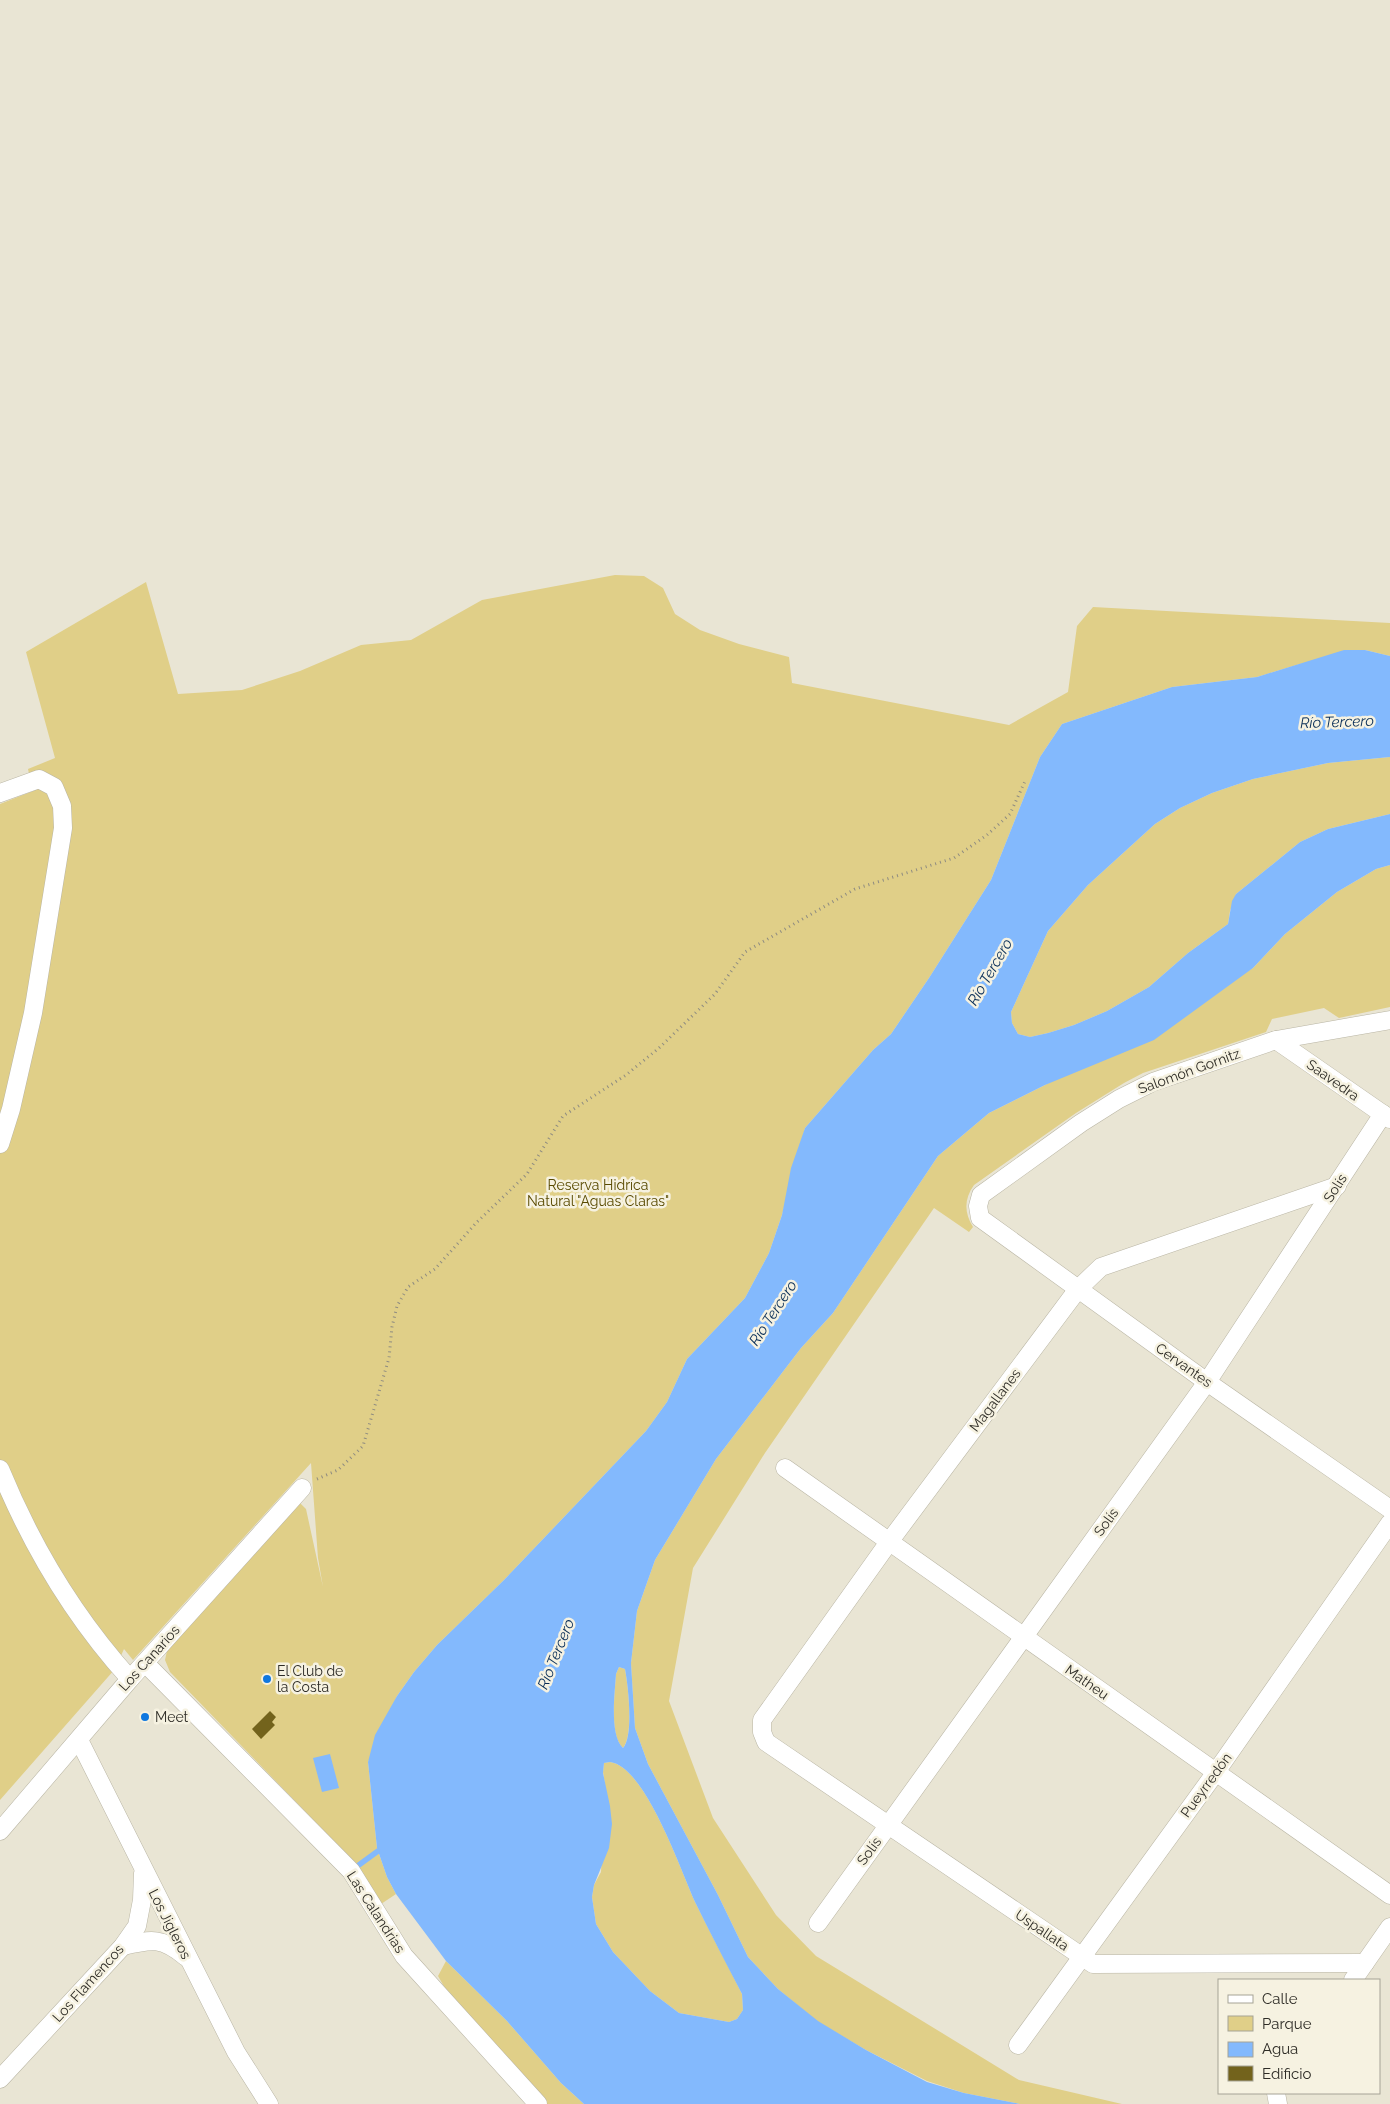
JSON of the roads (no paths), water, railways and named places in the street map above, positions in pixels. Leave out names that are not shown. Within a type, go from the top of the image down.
[{"type":"street","points":[[0,793],[39,778],[54,787],[62,806],[63,828],[33,1013],[11,1109],[0,1144]]},
{"type":"street","name":"Salomón Gornitz","points":[[980,1218],[978,1206],[981,1195],[1081,1123],[1119,1099],[1152,1082],[1276,1040],[1390,1020]]},
{"type":"street","name":"Saavedra","points":[[1276,1040],[1387,1117]]},
{"type":"street","name":"Solís","points":[[818,1923],[1207,1382],[1337,1186],[1387,1117]]},
{"type":"street","name":"Magallanes","points":[[766,1742],[762,1732],[762,1720],[889,1542],[1078,1289],[1101,1266],[1337,1186]]},
{"type":"street","name":"Cervantes","points":[[980,1218],[1207,1382],[1390,1508]]},
{"type":"street","name":"Matheu","points":[[785,1468],[1390,1895]]},
{"type":"street","points":[[0,1469],[22,1520],[54,1580],[92,1635],[130,1679]]},
{"type":"street","name":"Los Canarios","points":[[0,1831],[130,1679],[302,1488]]},
{"type":"street","name":"Pueyrredón","points":[[1018,2045],[1216,1772],[1390,1523]]},
{"type":"street","name":"Las Calandrias","points":[[145,1662],[351,1871],[404,1956],[538,2104]]},
{"type":"street","name":"Los Jigleros","points":[[79,1740],[236,2052],[269,2104]]},
{"type":"street","name":"Uspallata","points":[[766,1742],[1094,1964],[1365,1963]]},
{"type":"street","name":"Los Flamencos","points":[[0,2079],[123,1946],[136,1926],[142,1900],[143,1870]]},
{"type":"street","points":[[1354,1979],[1390,1927]]},
{"type":"street","points":[[123,1946],[147,1940],[161,1941],[173,1946],[188,1959]]},
{"type":"water","name":"Río Tercero","points":[[1344,650],[1365,650],[1390,656],[1390,757],[1328,763],[1253,779],[1212,793],[1180,808],[1155,824],[1088,885],[1048,931],[1011,1012],[1012,1023],[1018,1034],[1030,1037],[1074,1025],[1107,1011],[1149,987],[1188,953],[1228,924],[1232,901],[1236,894],[1300,842],[1328,829],[1390,814],[1390,865],[1376,869],[1337,892],[1285,934],[1253,968],[1154,1040],[1045,1085],[989,1113],[938,1156],[833,1313],[801,1348],[716,1459],[655,1560],[637,1611],[631,1663],[635,1728],[648,1764],[718,1895],[748,1957],[778,1989],[818,2021],[866,2050],[927,2082],[964,2093],[1020,2104],[584,2104],[561,2083],[507,2021],[446,1961],[396,1894],[387,1877],[377,1848],[368,1762],[375,1735],[397,1696],[414,1672],[437,1645],[504,1580],[646,1431],[667,1402],[687,1359],[745,1298],[769,1253],[782,1215],[791,1168],[805,1128],[873,1050],[891,1034],[929,978],[991,880],[1040,757],[1062,724],[1172,687],[1257,677]],"holes":[[[619,1667],[625,1669],[628,1686],[629,1722],[626,1742],[623,1748],[619,1742],[614,1724],[616,1674]],[[610,1762],[623,1768],[636,1781],[649,1800],[660,1822],[695,1902],[742,1994],[743,2010],[737,2019],[729,2022],[679,2013],[650,1991],[613,1952],[596,1924],[592,1897],[594,1885],[609,1848],[612,1824],[603,1773],[604,1763]]]},
{"type":"water","points":[[330,1754],[339,1788],[322,1792],[313,1758]]},
{"type":"waterway","points":[[352,1870],[378,1851]]},
{"type":"place","name":"El Club de la Costa","points":[[267,1679]]},
{"type":"place","name":"Meet","points":[[145,1717]]},
{"type":"park label","name":"Reserva Hidríca Natural \"Aguas Claras\"","points":[[598,1194]]}]
